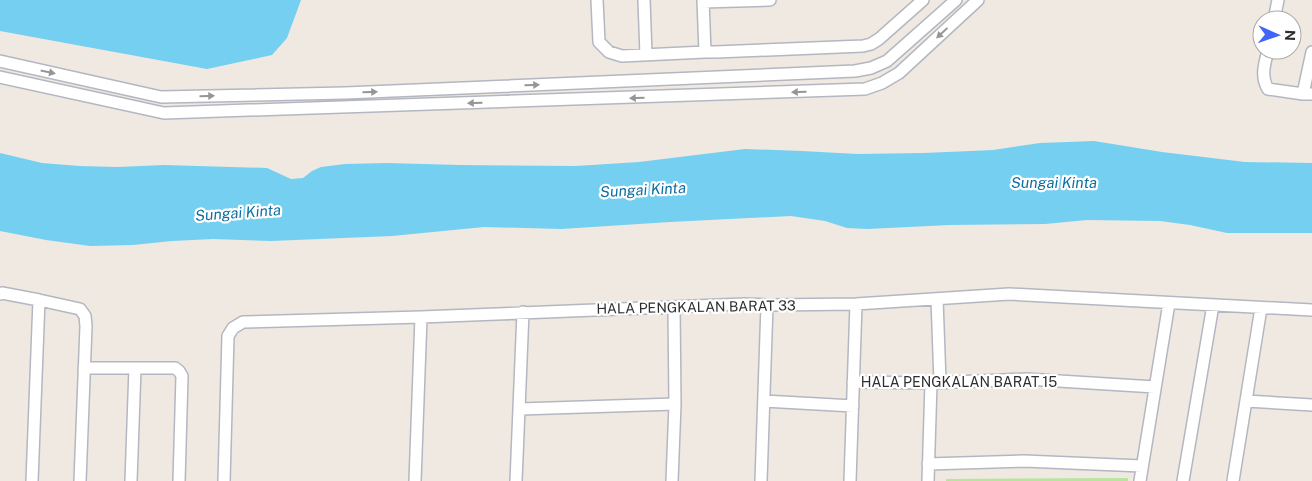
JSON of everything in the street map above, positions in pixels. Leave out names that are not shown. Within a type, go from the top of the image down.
[{"type":"street","points":[[597,0],[599,42],[609,52],[622,56],[863,46],[879,40],[924,0]]},
{"type":"street","points":[[644,0],[646,55]]},
{"type":"street","points":[[711,52],[703,1],[770,0]]},
{"type":"street","points":[[0,61],[161,97],[345,93],[855,71],[871,68],[887,61],[956,0]]},
{"type":"street","points":[[0,77],[164,113],[865,89],[882,83],[899,73],[978,0]]},
{"type":"street","points":[[1266,60],[1263,73],[1264,83],[1268,88],[1308,94],[1312,52]]},
{"type":"street","points":[[1,293],[80,309],[85,316],[80,481]]},
{"type":"street","name":"HALA PENGKALAN BARAT 33","points":[[224,481],[228,336],[233,328],[243,322],[744,304],[856,304],[1009,294],[1312,310]]},
{"type":"street","points":[[928,481],[936,382],[937,299]]},
{"type":"street","points":[[32,481],[39,300]]},
{"type":"street","points":[[1140,481],[1169,303]]},
{"type":"street","points":[[850,481],[856,304]]},
{"type":"street","points":[[761,481],[767,305]]},
{"type":"street","points":[[1183,481],[1213,305]]},
{"type":"street","points":[[672,481],[675,404],[674,307]]},
{"type":"street","points":[[1233,481],[1261,308]]},
{"type":"street","points":[[516,481],[523,312]]},
{"type":"street","points":[[415,481],[421,317]]},
{"type":"street","points":[[84,368],[175,368],[179,371],[182,376],[179,481]]},
{"type":"street","points":[[131,481],[136,368]]},
{"type":"street","name":"HALA PENGKALAN BARAT 15","points":[[853,382],[1028,379],[1155,387]]},
{"type":"street","points":[[764,401],[853,406]]},
{"type":"street","points":[[1246,401],[1312,404]]},
{"type":"street","points":[[520,409],[675,404]]},
{"type":"street","points":[[928,464],[1024,460],[1142,466]]},
{"type":"green space","points":[[1128,478],[1128,481],[946,481],[946,479]]},
{"type":"water","points":[[0,0],[301,0],[287,38],[272,55],[207,69],[0,31]]},
{"type":"water","name":"Sungai Kinta","points":[[1094,141],[1162,152],[1245,162],[1312,163],[1312,233],[1227,233],[1160,221],[1087,220],[1045,224],[950,225],[867,229],[847,228],[825,221],[791,216],[561,229],[484,227],[392,236],[271,241],[213,239],[90,246],[0,231],[0,153],[42,163],[80,166],[164,165],[267,168],[291,179],[303,178],[321,167],[345,164],[576,166],[639,162],[745,149],[857,154],[924,153],[993,150],[1040,143]]}]
